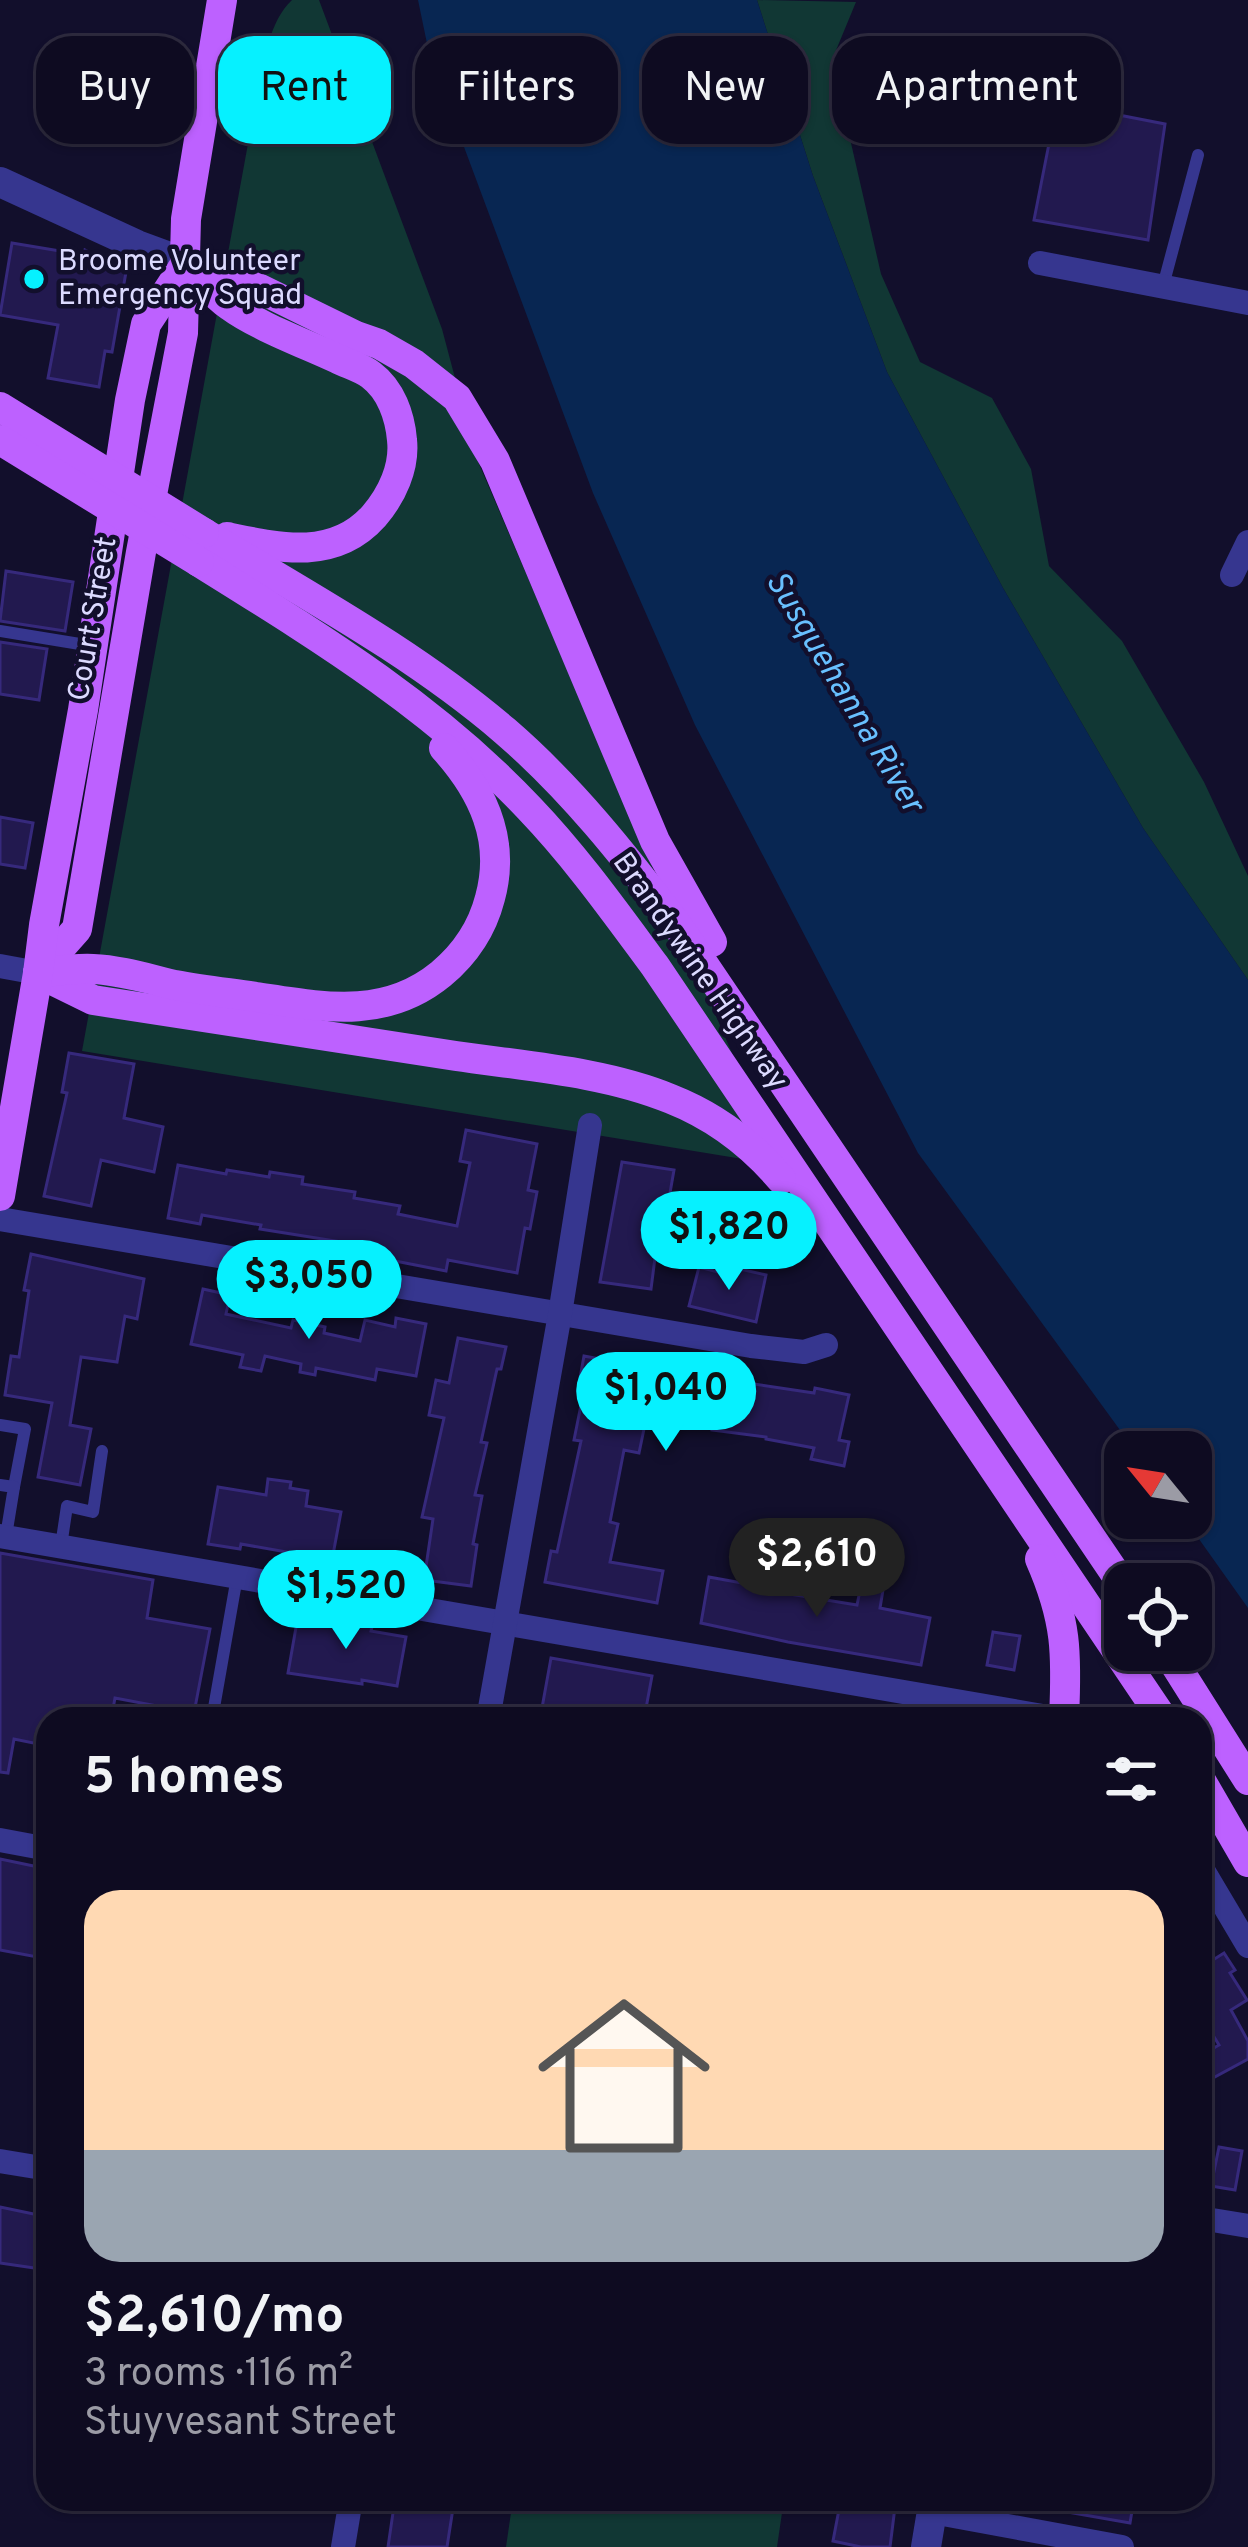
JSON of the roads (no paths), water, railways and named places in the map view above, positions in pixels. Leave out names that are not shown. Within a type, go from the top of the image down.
[{"type":"main road","name":"Court Street","points":[[38,973],[77,928],[183,333],[186,220],[222,0]]},
{"type":"main road","name":"Court Street","points":[[0,1196],[10,1076],[38,973],[130,400],[146,324],[185,263]]},
{"type":"main road","points":[[185,263],[229,306],[371,374],[390,397],[402,438],[400,472],[392,490],[379,511],[354,534],[319,548],[201,547]]},
{"type":"main road","points":[[185,263],[240,279],[379,344],[457,398],[495,460],[655,841],[744,994],[806,1116]]},
{"type":"main road","name":"Brandywine Highway","points":[[0,407],[201,547],[431,717],[488,767],[565,847],[655,966],[1154,1707]]},
{"type":"main road","name":"Brandywine Highway","points":[[0,440],[414,661],[528,751],[609,836],[677,925],[1108,1563]]},
{"type":"main road","points":[[38,973],[95,969],[188,988],[322,1007],[356,1007],[421,990],[463,953],[485,913],[494,882],[494,840],[482,801],[466,773],[423,727],[310,631]]},
{"type":"main road","points":[[38,973],[94,1000],[548,1070],[638,1087],[675,1100],[724,1127],[760,1155],[877,1294]]},
{"type":"main road","points":[[988,1458],[1037,1551],[1059,1607],[1066,1653],[1063,1707]]},
{"type":"main road","points":[[1179,1671],[1202,1707]]},
{"type":"main road","points":[[1212,1723],[1248,1780]]},
{"type":"main road","points":[[1212,1800],[1248,1862]]},
{"type":"street","points":[[0,182],[185,263]]},
{"type":"street","points":[[1040,263],[1248,303]]},
{"type":"street","points":[[1232,575],[1248,542]]},
{"type":"street","points":[[0,967],[38,973]]},
{"type":"street","points":[[490,1707],[590,1125]]},
{"type":"street","points":[[0,1219],[769,1348],[804,1352],[826,1345]]},
{"type":"street","points":[[3,1536],[992,1707]]},
{"type":"street","points":[[0,1840],[36,1847]]},
{"type":"street","points":[[1212,1885],[1248,1946]]},
{"type":"street","points":[[0,2161],[36,2167]]},
{"type":"street","points":[[1212,2220],[1248,2226]]},
{"type":"street","points":[[343,2547],[349,2511]]},
{"type":"street","points":[[926,2547],[932,2511]]},
{"type":"street","points":[[956,2511],[1122,2547]]},
{"type":"lane","points":[[1163,287],[1198,155]]},
{"type":"lane","points":[[0,631],[93,646]]},
{"type":"lane","points":[[0,1425],[25,1429],[7,1486],[3,1536]]},
{"type":"lane","points":[[61,1546],[67,1506],[93,1512],[102,1451]]},
{"type":"lane","points":[[214,1707],[237,1577]]},
{"type":"water","name":"Susquehanna River","points":[[418,0],[757,0],[768,36],[642,36],[642,144],[803,144],[887,372],[1003,588],[1143,828],[1248,980],[1248,1608],[1199,1539],[1212,1539],[1212,1431],[1121,1431],[918,1153],[695,725],[593,493],[463,144],[618,144],[618,36],[425,36]]},
{"type":"place","name":"Broome Volunteer Emergency Squad","points":[[34,279]]}]
